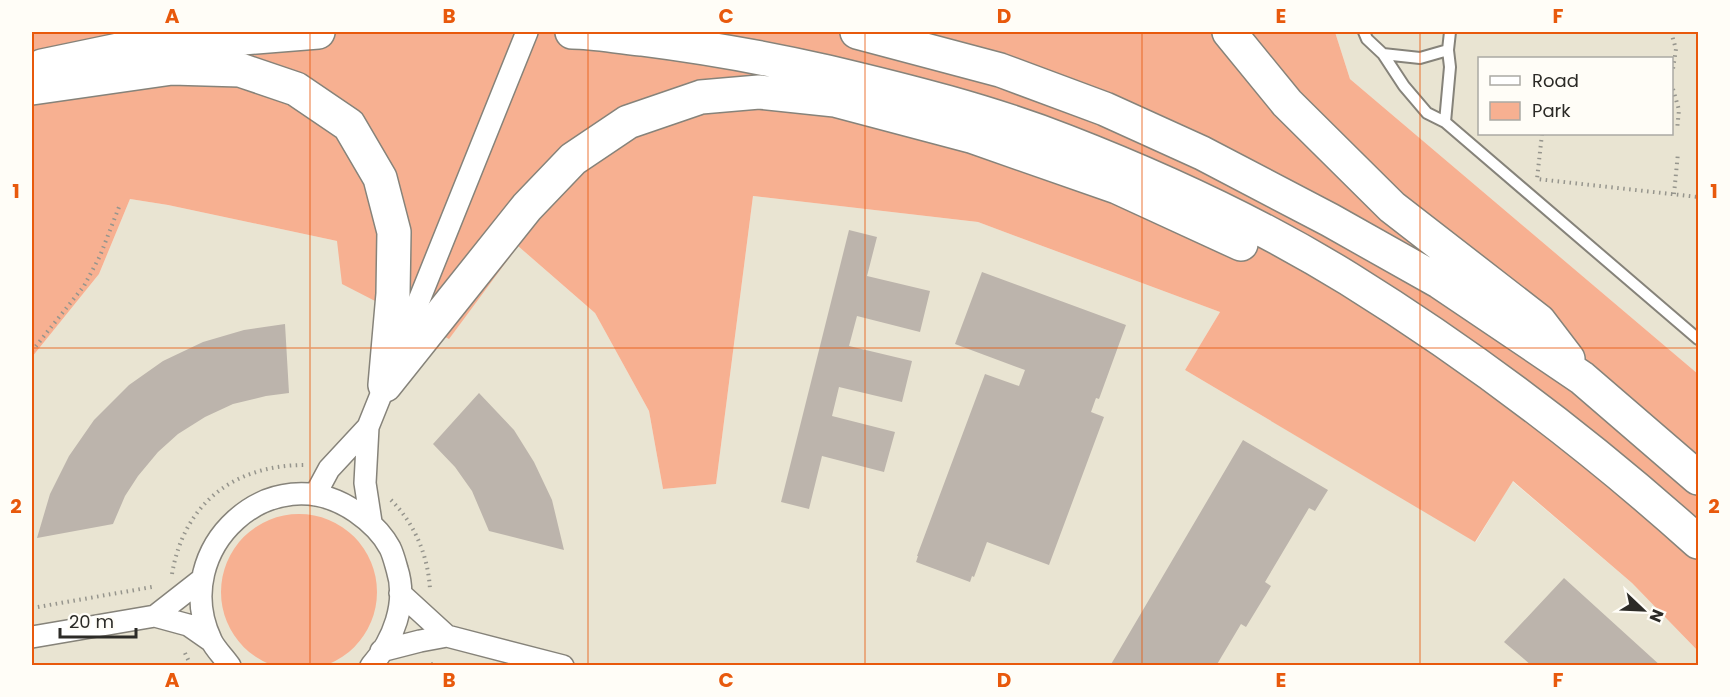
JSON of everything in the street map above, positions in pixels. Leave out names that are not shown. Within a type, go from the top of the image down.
[{"type":"highway","points":[[32,68],[133,47],[318,32]]},
{"type":"highway","points":[[572,32],[713,48],[933,97],[1063,140],[1179,189],[1254,226],[1348,278],[1502,382],[1646,495],[1698,542]]},
{"type":"highway","points":[[857,32],[1000,70],[1105,109],[1202,153],[1330,220],[1440,282],[1582,378],[1698,478]]},
{"type":"highway","points":[[1229,32],[1287,103],[1392,207],[1539,321],[1582,378]]},
{"type":"highway","points":[[32,88],[172,68],[240,70],[296,89],[349,125],[380,178],[394,232],[393,294],[385,384]]},
{"type":"highway","points":[[385,384],[527,207],[573,159],[628,122],[700,98],[759,92],[835,100],[971,136],[1117,187],[1272,258],[1348,278]]},
{"type":"street","points":[[371,522],[365,483],[368,427],[527,32]]},
{"type":"street","points":[[315,495],[329,469],[368,427]]},
{"type":"street","points":[[211,641],[202,611],[201,580],[211,550],[229,524],[254,505],[284,495],[315,495],[345,504],[371,522],[390,547],[399,577],[400,609],[390,639],[376,658]]},
{"type":"street","points":[[154,616],[201,580]]},
{"type":"street","points":[[400,593],[447,636]]},
{"type":"street","points":[[32,637],[154,616],[188,625],[211,641],[230,666]]},
{"type":"street","points":[[376,658],[420,640],[447,636],[563,666]]},
{"type":"lane","points":[[1364,32],[1367,39],[1383,54],[1404,86],[1427,113],[1445,122],[1698,339]]},
{"type":"lane","points":[[1445,122],[1450,67],[1448,50],[1450,32]]},
{"type":"lane","points":[[1383,54],[1420,58],[1448,50]]},
{"type":"path","points":[[1671,32],[1676,49],[1674,69]]},
{"type":"path","points":[[1673,89],[1679,110],[1677,130]]},
{"type":"path","points":[[1542,135],[1537,179],[1698,197]]},
{"type":"path","points":[[1674,194],[1678,153]]},
{"type":"path","points":[[32,351],[84,286],[100,256],[119,207]]},
{"type":"path","points":[[170,584],[175,555],[186,528],[204,504],[227,485],[253,471],[282,465],[311,465],[329,469]]},
{"type":"path","points":[[365,483],[382,491],[404,513],[419,541],[429,570],[431,604],[427,620]]},
{"type":"path","points":[[32,608],[158,586]]},
{"type":"shaded area","points":[[1335,32],[1698,32],[1698,374],[1350,79]]},
{"type":"shaded area","points":[[753,196],[978,222],[1220,312],[1185,370],[1476,542],[1512,481],[1632,583],[1698,651],[1698,666],[32,666],[32,357],[99,274],[130,199],[337,241],[518,246],[595,313],[649,411],[663,489],[716,484]]},
{"type":"green space","points":[[32,32],[1335,32],[1350,79],[1698,374],[1698,651],[1632,583],[1513,481],[1475,542],[1185,370],[1220,312],[978,222],[753,196],[716,484],[663,489],[649,411],[595,313],[518,246],[449,339],[342,284],[337,241],[130,199],[99,274],[32,357]]},
{"type":"green space","points":[[299,514],[314,515],[329,520],[354,537],[371,562],[376,577],[376,607],[371,622],[354,647],[329,664],[314,669],[299,670],[284,669],[269,664],[244,647],[227,622],[222,607],[221,592],[222,577],[227,562],[244,537],[269,520],[284,515]]},
{"type":"building","points":[[849,230],[877,237],[867,276],[930,291],[920,332],[857,316],[849,346],[912,361],[902,402],[839,387],[832,416],[895,432],[884,472],[822,456],[809,509],[781,502]]},
{"type":"building","points":[[982,272],[1126,325],[1099,399],[1096,398],[1091,412],[1104,417],[1049,565],[987,542],[970,582],[916,562],[985,374],[1019,386],[1025,370],[955,344]]},
{"type":"building","points":[[285,324],[289,393],[233,404],[205,417],[178,434],[158,452],[138,476],[125,496],[113,524],[37,538],[50,494],[69,456],[94,420],[129,385],[163,361],[203,342],[244,330]]},
{"type":"building","points":[[479,393],[514,430],[534,462],[552,500],[564,550],[489,531],[472,491],[455,467],[433,444]]},
{"type":"building","points":[[1243,440],[1328,490],[1315,511],[1309,508],[1265,582],[1271,586],[1246,627],[1241,624],[1216,666],[1110,666]]},
{"type":"building","points":[[1564,578],[1661,666],[1532,666],[1504,642]]}]
